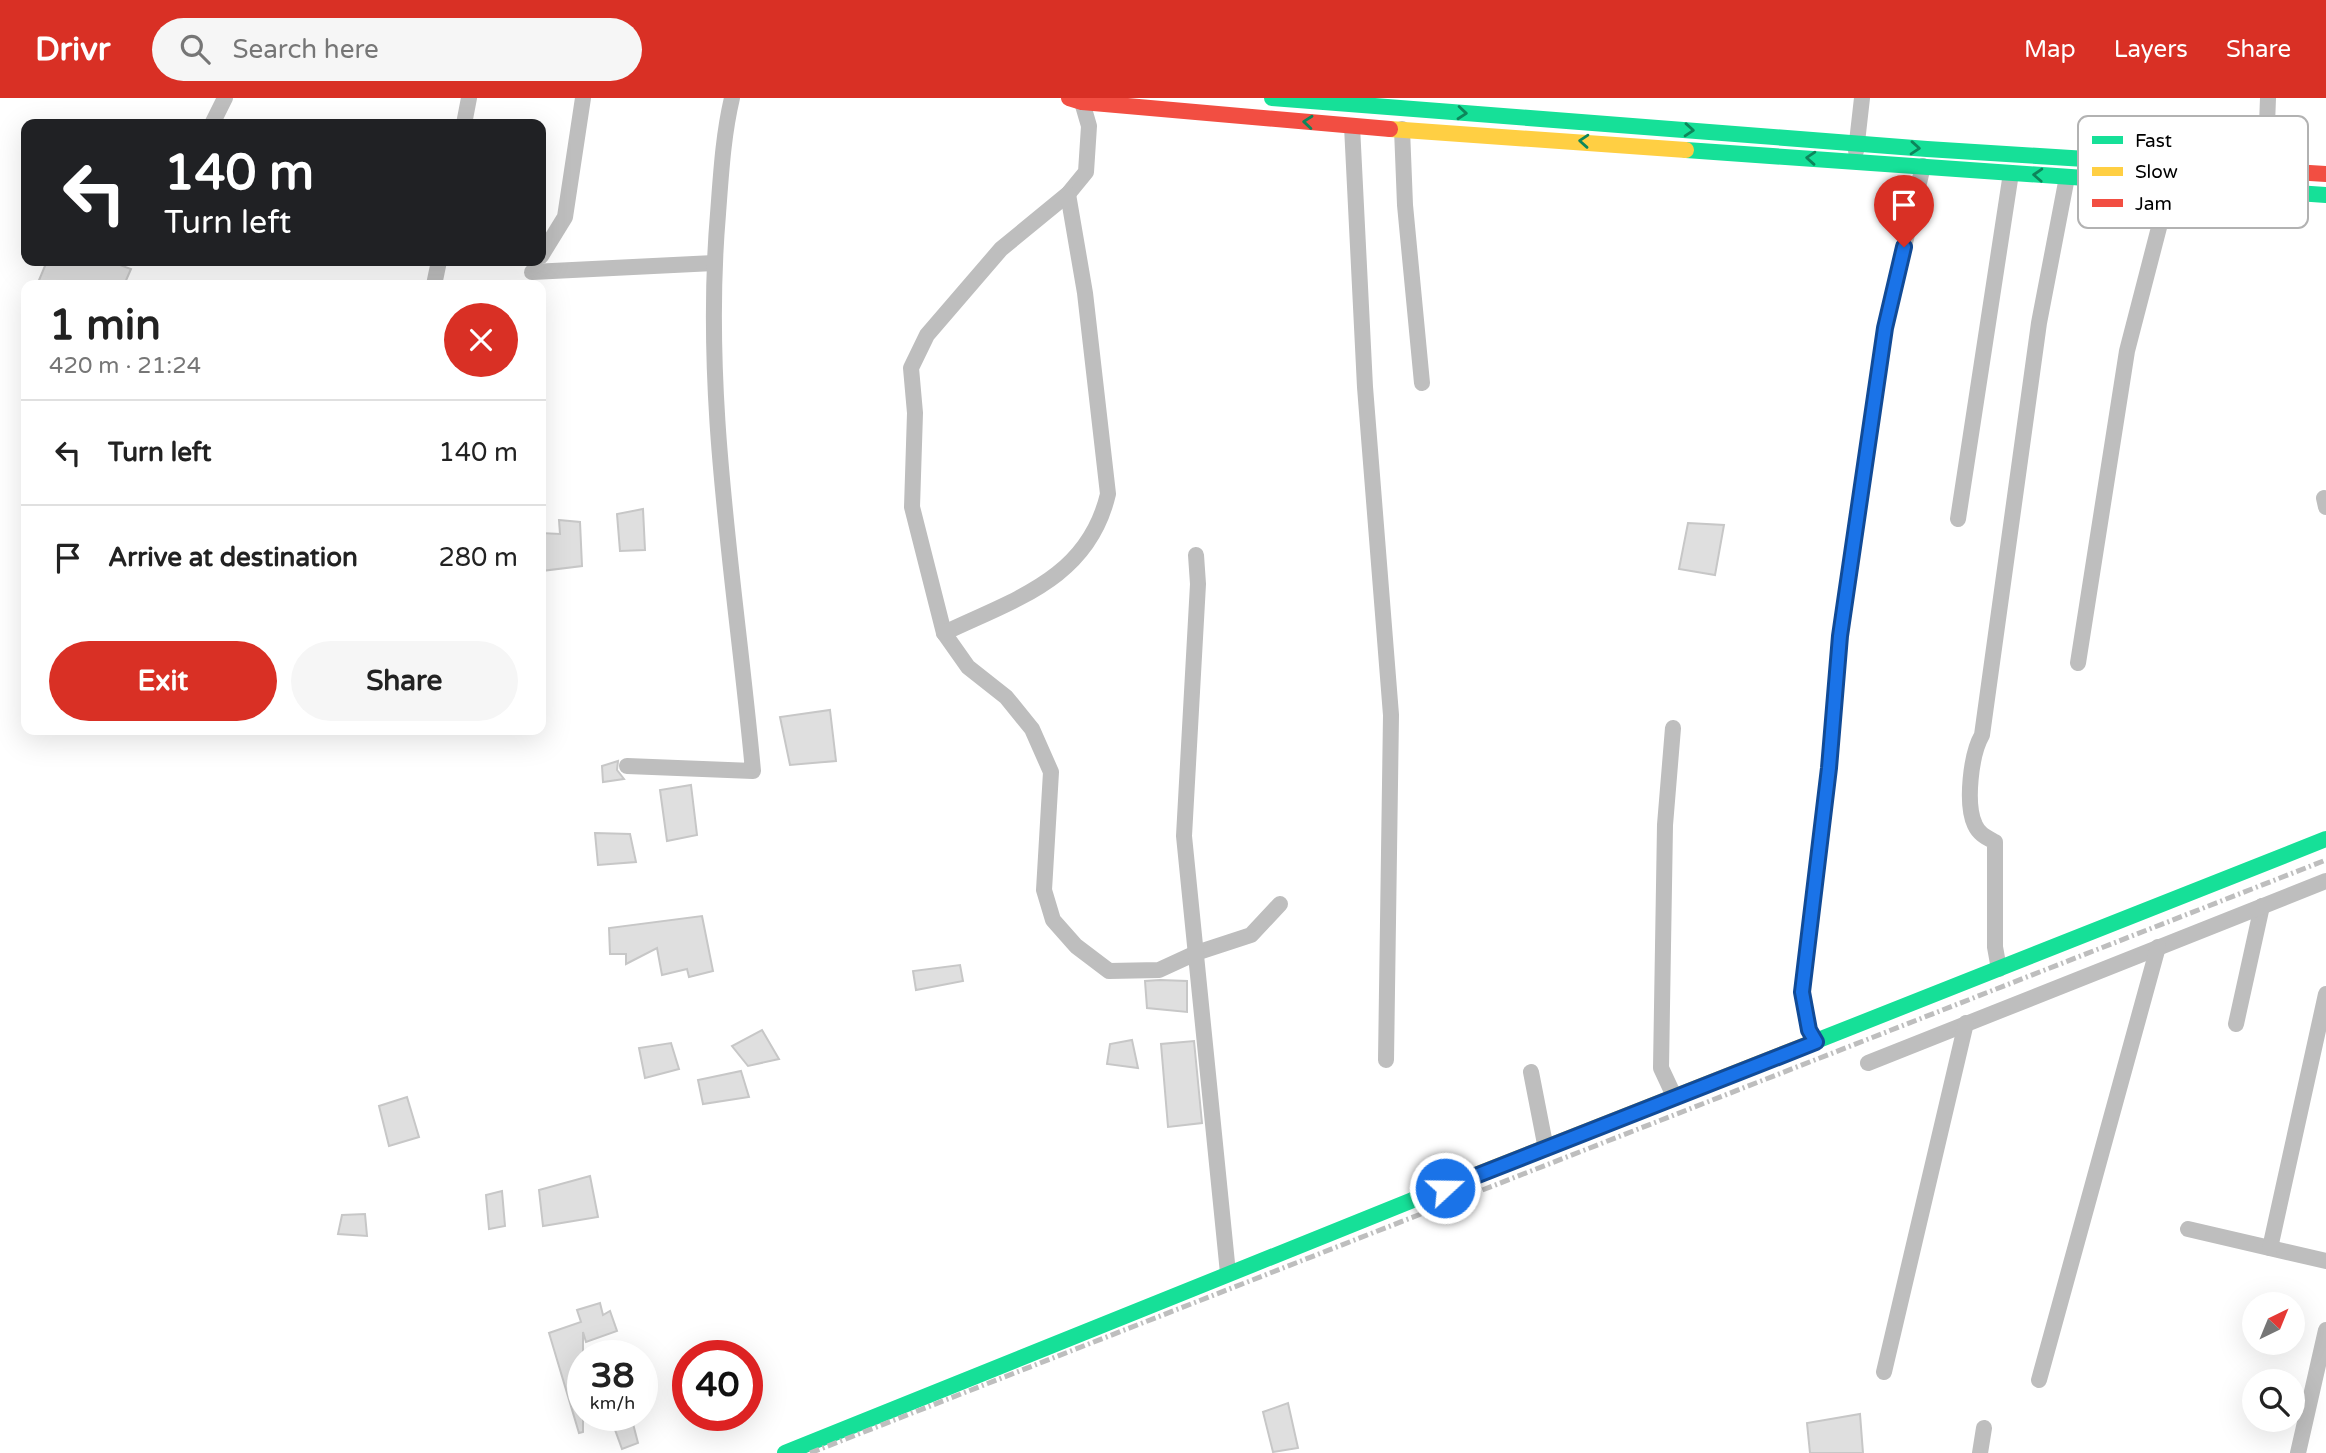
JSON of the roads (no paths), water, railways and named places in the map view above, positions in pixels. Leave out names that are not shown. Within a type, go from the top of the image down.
[{"type":"main road","points":[[1272,98],[1432,104],[1856,143],[2078,158]]},
{"type":"main road","points":[[1075,100],[1352,126],[2078,178]]},
{"type":"main road","points":[[2308,173],[2326,174]]},
{"type":"main road","points":[[2308,194],[2326,195]]},
{"type":"main road","points":[[785,1453],[1228,1272],[1546,1149],[2326,839]]},
{"type":"street","points":[[214,119],[225,98]]},
{"type":"street","points":[[465,119],[469,98]]},
{"type":"street","points":[[546,248],[565,216],[583,98]]},
{"type":"street","points":[[627,766],[753,771],[717,455],[714,263],[725,126],[732,98]]},
{"type":"street","points":[[1857,162],[1856,143],[1861,98]]},
{"type":"street","points":[[2267,116],[2268,98]]},
{"type":"street","points":[[1075,100],[1089,126],[1086,172],[1068,194],[1001,248],[927,335],[911,368],[915,413],[912,507],[944,633],[968,667],[1006,697],[1032,729],[1051,772],[1044,890],[1053,920],[1076,946],[1109,971],[1159,970],[1196,953],[1251,935],[1280,904]]},
{"type":"street","points":[[1352,126],[1365,387],[1391,715],[1386,1060]]},
{"type":"street","points":[[1402,129],[1405,205],[1422,383]]},
{"type":"street","points":[[1816,1042],[1809,1030],[1802,992],[1829,768],[1840,636],[1885,328],[1923,166]]},
{"type":"street","points":[[1958,519],[2011,173]]},
{"type":"street","points":[[1999,969],[1995,947],[1995,842],[1979,833],[1973,821],[1970,763],[1982,735],[2039,323],[2067,177]]},
{"type":"street","points":[[944,633],[1042,586],[1086,548],[1101,521],[1108,494],[1085,293],[1068,194]]},
{"type":"street","points":[[2078,663],[2127,351],[2159,228]]},
{"type":"street","points":[[534,269],[714,263]]},
{"type":"street","points":[[1196,555],[1198,584],[1184,836],[1228,1272]]},
{"type":"street","points":[[1673,728],[1665,825],[1661,1068],[1675,1098]]},
{"type":"street","points":[[1868,1063],[2326,881]]},
{"type":"street","points":[[2236,1024],[2262,906]]},
{"type":"street","points":[[2039,1380],[2158,947]]},
{"type":"street","points":[[2270,1248],[2326,993]]},
{"type":"street","points":[[1884,1372],[1966,1023]]},
{"type":"street","points":[[1531,1072],[1546,1149]]},
{"type":"street","points":[[2188,1228],[2326,1261]]},
{"type":"street","points":[[2298,1453],[2326,1330]]},
{"type":"street","points":[[1980,1453],[1984,1428]]},
{"type":"railway","points":[[810,1453],[2326,860]]}]
